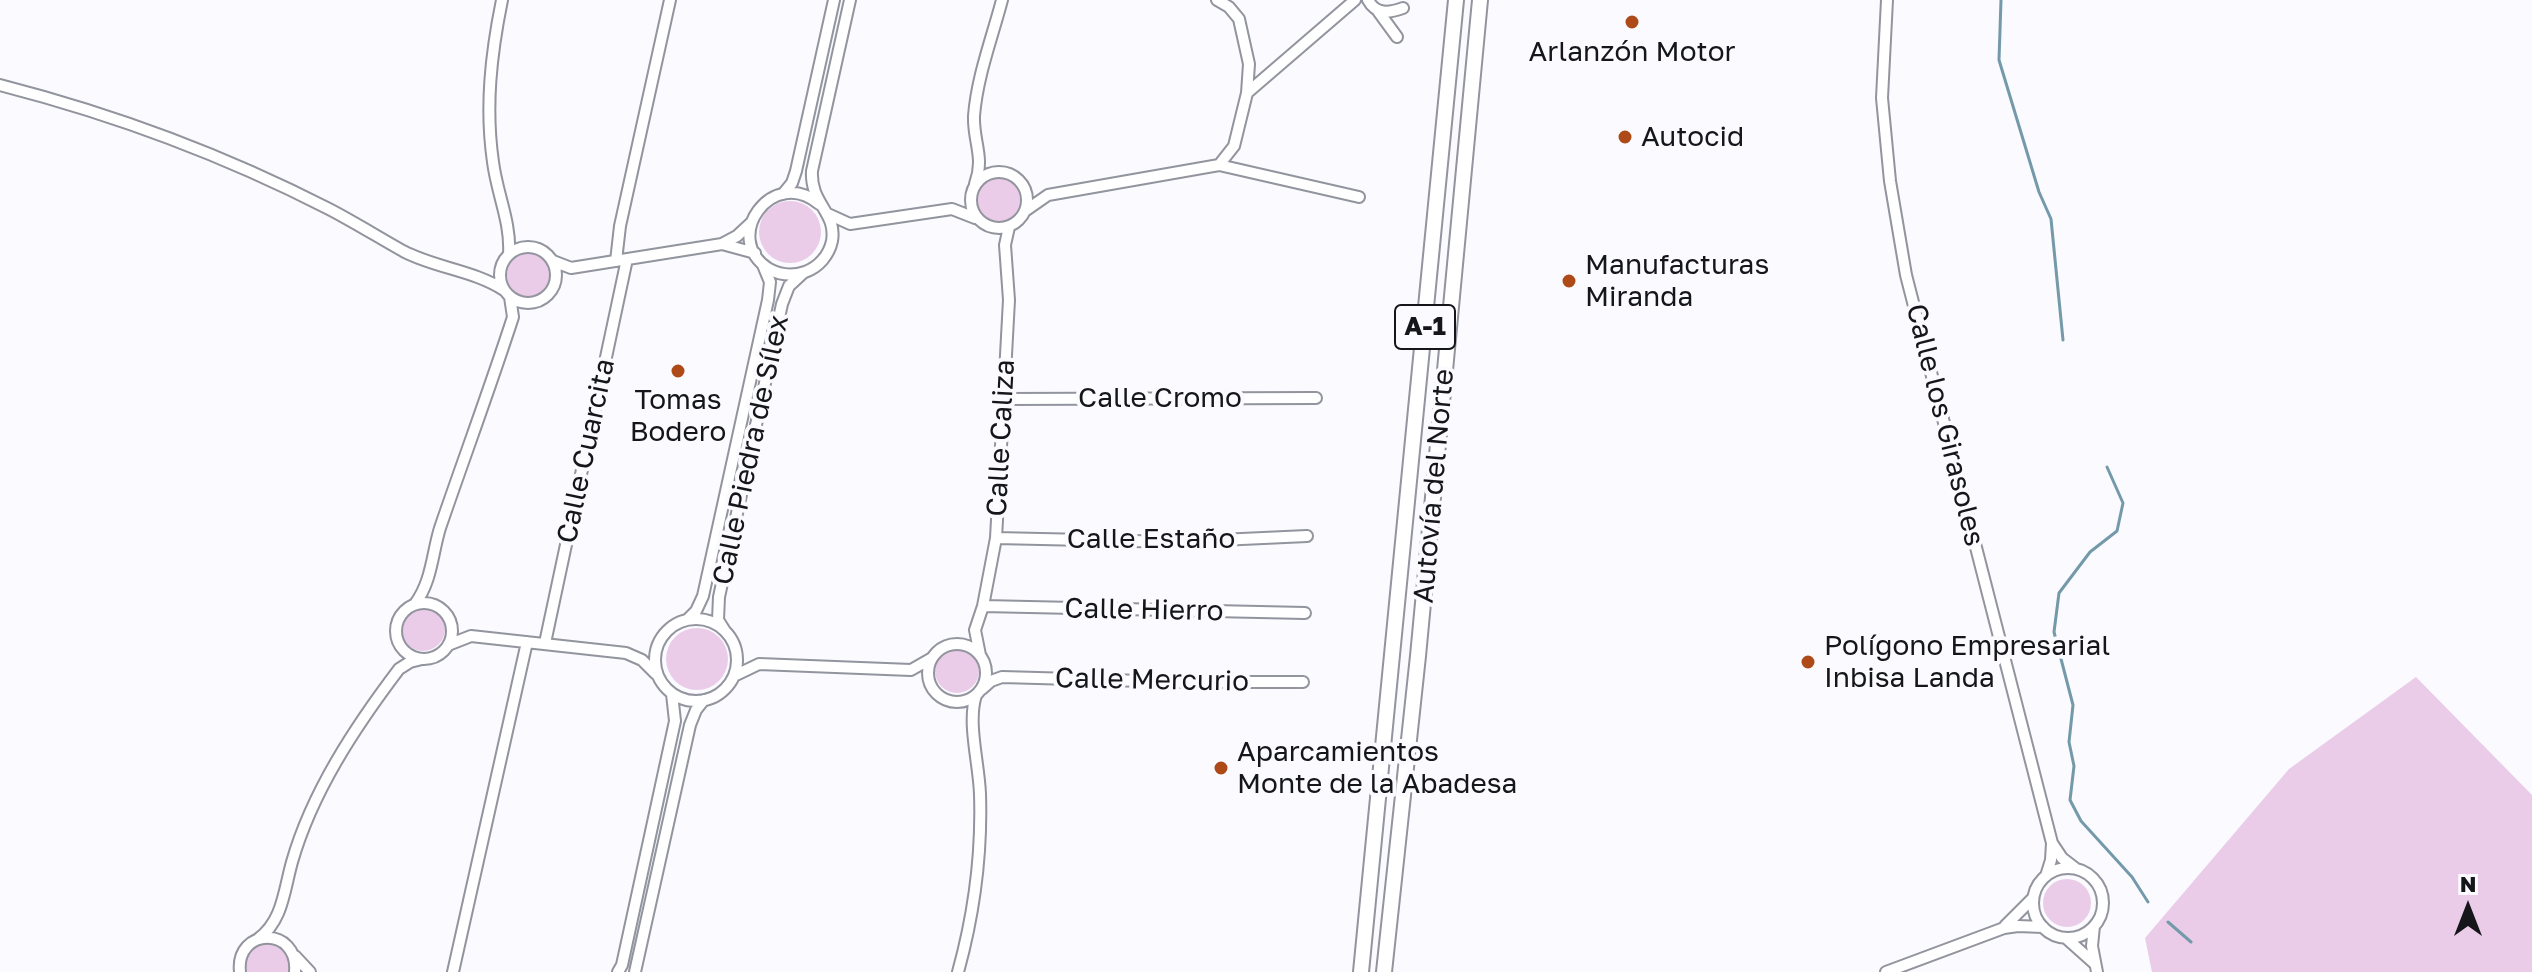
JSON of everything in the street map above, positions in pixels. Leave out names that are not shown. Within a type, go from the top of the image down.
[{"type":"highway","name":"Autovía del Norte","points":[[1361,972],[1456,0]]},
{"type":"highway","name":"Autovía del Norte","points":[[1384,972],[1413,710],[1480,0]]},
{"type":"street","points":[[415,604],[428,581],[437,538],[513,317],[500,278],[509,254],[509,228],[493,163],[489,100],[502,0]]},
{"type":"street","name":"Calle Cuarcita","points":[[545,643],[622,260],[620,226],[670,0]]},
{"type":"street","points":[[783,194],[792,183],[796,171],[834,0]]},
{"type":"street","points":[[850,0],[812,171],[811,187],[819,204],[827,213],[850,224],[952,209],[977,218],[1005,245]]},
{"type":"street","points":[[977,218],[971,209],[981,158],[974,127],[977,91],[1002,0]]},
{"type":"street","points":[[1217,0],[1236,13],[1249,64],[1247,93],[1234,146],[1219,165]]},
{"type":"street","points":[[1247,93],[1355,0]]},
{"type":"street","name":"Calle los Girasoles","points":[[1887,0],[1882,98],[1890,181],[1906,275],[2052,843],[2046,876]]},
{"type":"street","points":[[1347,9],[1360,4],[1372,5],[1388,13],[1403,8]]},
{"type":"street","points":[[1372,5],[1397,37]]},
{"type":"street","points":[[1249,64],[1261,71],[1273,71]]},
{"type":"street","points":[[0,85],[78,107],[210,154],[329,209],[405,252],[427,262],[488,280],[520,303],[532,304]]},
{"type":"street","points":[[981,158],[1014,176],[1023,186],[1027,195],[1025,211]]},
{"type":"street","points":[[990,228],[1009,227],[1048,195],[1219,165],[1359,197]]},
{"type":"street","points":[[952,209],[987,174],[1002,172]]},
{"type":"street","points":[[1023,186],[1048,195]]},
{"type":"street","points":[[553,261],[571,268],[722,244],[751,223],[763,204],[783,194],[799,193],[819,204]]},
{"type":"street","points":[[827,213],[832,229],[831,244]]},
{"type":"street","points":[[751,223],[750,236],[755,253],[762,263],[787,275],[803,273],[821,262],[831,244],[850,224]]},
{"type":"street","name":"Calle Caliza","points":[[981,657],[975,630],[983,606],[996,538],[1009,300],[1005,245],[1009,227]]},
{"type":"street","points":[[509,228],[520,241],[547,254],[553,261],[557,272],[556,283]]},
{"type":"street","points":[[722,244],[755,253]]},
{"type":"street","points":[[509,254],[519,249],[535,248]]},
{"type":"street","name":"Calle Piedra de Sílex","points":[[687,620],[696,611],[703,596],[768,300],[770,282],[762,263]]},
{"type":"street","points":[[513,317],[547,297],[571,268]]},
{"type":"street","points":[[466,273],[501,269]]},
{"type":"street","name":"Calle Piedra de Sílex","points":[[725,631],[718,620],[719,597],[775,335],[789,286],[803,273]]},
{"type":"street","name":"Calle Cromo","points":[[1004,399],[1316,398]]},
{"type":"street","name":"Calle Estaño","points":[[996,538],[1176,542],[1307,536]]},
{"type":"street","points":[[428,581],[431,596],[438,606],[471,636]]},
{"type":"street","points":[[399,669],[399,645],[395,633],[397,621],[404,610],[415,604],[427,602],[438,606]]},
{"type":"street","name":"Calle Hierro","points":[[983,606],[1305,613]]},
{"type":"street","points":[[658,676],[655,655],[658,645],[669,629],[687,620],[701,619],[714,623],[725,631],[734,645],[759,664]]},
{"type":"street","points":[[239,971],[244,950],[269,931],[278,918],[309,813],[346,746],[399,669],[410,662],[439,655],[448,645],[451,621]]},
{"type":"street","points":[[734,676],[759,664],[911,670],[932,658],[941,648],[966,638],[975,630]]},
{"type":"street","points":[[448,645],[471,636],[626,653],[642,660],[672,694],[693,701],[717,696],[727,687],[737,666],[734,645]]},
{"type":"street","points":[[453,972],[527,642]]},
{"type":"street","points":[[949,701],[966,701],[991,681],[1002,677],[971,647],[953,644]]},
{"type":"street","points":[[399,645],[409,655],[422,659]]},
{"type":"street","points":[[626,653],[658,645]]},
{"type":"street","points":[[958,972],[973,912],[980,828],[978,764],[971,715],[986,674],[981,657]]},
{"type":"street","points":[[929,683],[928,670],[932,658]]},
{"type":"street","points":[[911,670],[929,683],[935,693],[971,715]]},
{"type":"street","name":"Calle Mercurio","points":[[1002,677],[1303,682]]},
{"type":"street","points":[[618,972],[675,721],[672,694]]},
{"type":"street","points":[[635,972],[690,725],[704,700]]},
{"type":"street","name":"Calle los Girasoles","points":[[2052,843],[2062,858],[2075,868]]},
{"type":"street","points":[[2094,926],[2077,937],[2066,938],[2043,927],[2037,918],[2034,897],[2046,876],[2060,869],[2075,868],[2085,872],[2100,888],[2103,910],[2094,926],[2092,946],[2095,968]]},
{"type":"street","points":[[2004,928],[2034,897]]},
{"type":"street","points":[[278,918],[280,933],[286,944],[310,972]]},
{"type":"street","points":[[1886,972],[2004,928],[2043,927]]},
{"type":"street","points":[[258,939],[274,938],[286,944]]},
{"type":"street","points":[[2066,938],[2095,968]]},
{"type":"street","points":[[294,956],[295,972]]},
{"type":"shaded area","points":[[998,178],[1014,184],[1020,200],[1014,216],[998,222],[982,216],[976,200],[982,184]]},
{"type":"shaded area","points":[[784,201],[796,201],[812,210],[819,220],[819,244],[812,254],[796,263],[784,263],[764,249],[759,238],[759,226],[773,206]]},
{"type":"shaded area","points":[[529,253],[544,260],[551,275],[544,290],[529,297],[514,290],[507,275],[514,260]]},
{"type":"shaded area","points":[[423,607],[439,613],[445,629],[439,645],[423,651],[407,645],[401,629],[407,613]]},
{"type":"shaded area","points":[[691,628],[703,628],[719,637],[726,647],[726,671],[719,681],[703,690],[691,690],[671,676],[666,665],[666,653],[680,633]]},
{"type":"shaded area","points":[[957,649],[973,655],[979,671],[973,687],[957,693],[941,687],[935,671],[941,655]]},
{"type":"shaded area","points":[[2416,677],[2532,795],[2532,972],[2152,972],[2145,938],[2289,769]]},
{"type":"shaded area","points":[[2067,879],[2084,886],[2091,903],[2084,920],[2067,927],[2050,920],[2043,903],[2050,886]]},
{"type":"shaded area","points":[[264,942],[276,944],[284,950],[289,960],[289,972],[247,972],[249,954]]},
{"type":"waterway","points":[[2001,0],[1999,60],[2039,192],[2051,219],[2063,340]]},
{"type":"waterway","points":[[2107,467],[2123,503],[2117,531],[2090,552],[2059,593],[2054,632],[2073,705],[2069,742],[2074,766],[2070,800],[2081,821],[2132,877],[2148,902]]},
{"type":"waterway","points":[[2168,922],[2191,942]]},
{"type":"place","name":"Arlanzón Motor","points":[[1632,22]]},
{"type":"place","name":"Autocid","points":[[1625,137]]},
{"type":"place","name":"Manufacturas Miranda","points":[[1569,281]]},
{"type":"place","name":"Tomas Bodero","points":[[678,371]]},
{"type":"place","name":"Polígono Empresarial Inbisa Landa","points":[[1808,662]]},
{"type":"place","name":"Aparcamientos Monte de la Abadesa","points":[[1221,768]]}]
